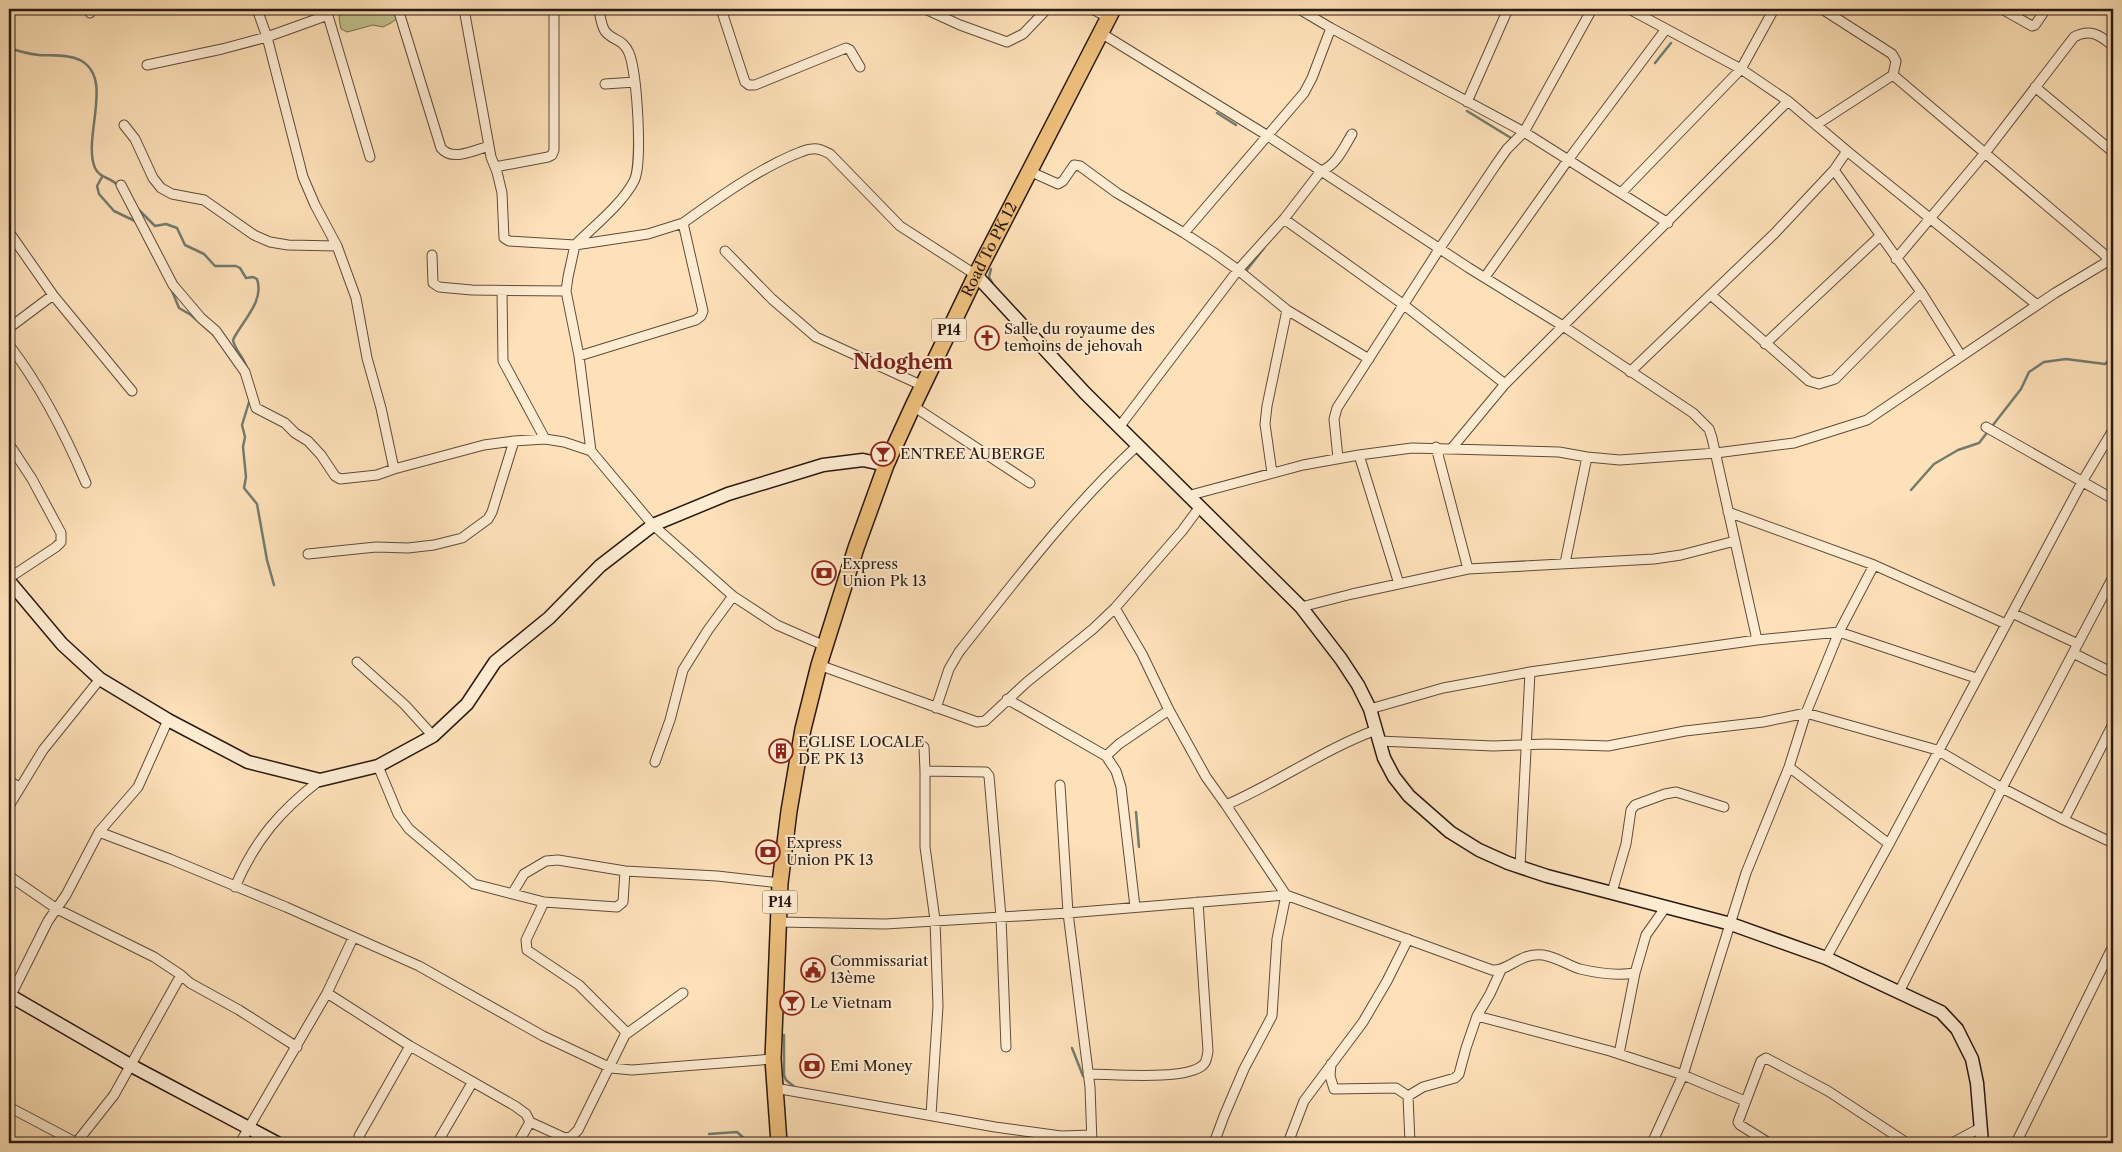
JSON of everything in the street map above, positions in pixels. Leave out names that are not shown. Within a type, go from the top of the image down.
[{"type":"main road","name":"Road To PK 12","points":[[819,665],[856,548],[886,465],[976,275],[1110,13]]},
{"type":"main road","name":"P14","points":[[779,1143],[773,1059],[780,883],[801,738],[819,665]]},
{"type":"street","points":[[257,9],[267,37],[303,177],[315,205],[337,246],[356,298],[367,358],[381,408],[394,469]]},
{"type":"street","points":[[398,9],[441,148],[446,154],[452,156],[489,146]]},
{"type":"street","points":[[464,9],[489,146],[502,193],[504,238],[508,241],[575,245],[648,234],[683,223],[722,196],[783,160],[810,149],[820,149],[830,154],[900,226],[976,275],[1079,386],[1301,608],[1341,659],[1358,685],[1370,709],[1384,758],[1394,777],[1409,796],[1450,832],[1472,846],[1520,867],[1665,908],[1731,924],[1826,958],[1941,1012],[1957,1030],[1972,1059],[1975,1071],[1982,1143]]},
{"type":"street","points":[[495,167],[548,157],[554,150],[554,9]]},
{"type":"street","points":[[591,452],[579,356],[566,292],[569,270],[575,245],[627,192],[636,179],[638,163],[635,82],[632,60],[626,46],[610,36],[604,29],[599,9]]},
{"type":"street","points":[[722,9],[745,82],[749,85],[755,85],[846,48],[850,50],[860,67]]},
{"type":"street","points":[[925,9],[1007,42],[1014,41],[1023,34],[1047,9]]},
{"type":"street","points":[[1092,9],[1110,13]]},
{"type":"street","points":[[1299,9],[1330,28],[1524,132],[1668,223]]},
{"type":"street","points":[[1467,102],[1508,9]]},
{"type":"street","points":[[1338,458],[1334,420],[1336,408],[1507,149],[1524,132],[1592,9]]},
{"type":"street","points":[[1629,9],[1648,13],[1666,29],[1741,70],[1788,101],[2037,305]]},
{"type":"street","points":[[1621,193],[1741,70],[1774,9]]},
{"type":"street","points":[[1816,125],[1893,74],[1896,61],[1892,54],[1822,9]]},
{"type":"street","points":[[2002,9],[2032,26],[2046,9]]},
{"type":"street","points":[[147,65],[267,37],[327,12],[370,156]]},
{"type":"street","points":[[1184,233],[1304,93],[1312,78],[1330,28]]},
{"type":"street","points":[[1485,277],[1568,160],[1666,29]]},
{"type":"street","points":[[1101,32],[1268,136],[1562,326],[1683,405],[1703,422],[1712,438],[1716,453],[1757,640]]},
{"type":"street","points":[[1896,259],[1985,153],[2074,37],[2081,33],[2090,32],[2099,35],[2113,46]]},
{"type":"street","points":[[1187,496],[1272,473],[1338,458],[1404,449],[1452,448],[1559,452],[1587,458],[1620,460],[1716,453],[1794,443],[1866,420],[2037,305],[2105,263],[2107,259],[2105,255],[1893,74]]},
{"type":"street","points":[[605,84],[635,82]]},
{"type":"street","points":[[2035,88],[2113,152]]},
{"type":"street","points":[[1452,448],[1504,384],[1668,223],[1788,101]]},
{"type":"street","points":[[124,125],[135,139],[153,178],[161,188],[172,194],[204,200],[254,235],[270,242],[288,245],[337,246]]},
{"type":"street","points":[[1120,426],[1238,270],[1284,219],[1320,171],[1326,169],[1336,159],[1352,134]]},
{"type":"street","points":[[1630,372],[1775,234],[1834,170],[1848,151]]},
{"type":"street","points":[[1029,171],[1058,184],[1063,181],[1074,165],[1080,166],[1116,193],[1184,233],[1238,270],[1288,310],[1369,358]]},
{"type":"street","points":[[1834,170],[1921,292],[1961,356]]},
{"type":"street","points":[[121,185],[173,285],[201,318],[216,331],[245,372],[256,408],[285,423],[295,433],[308,441],[321,455],[335,476],[340,479],[377,475],[484,445],[545,439],[564,442],[591,452],[653,525],[733,596],[777,625],[824,646]]},
{"type":"street","points":[[1284,219],[1404,305],[1504,384]]},
{"type":"street","points":[[579,356],[696,320],[701,316],[703,311],[683,223]]},
{"type":"street","points":[[9,232],[53,295],[132,391]]},
{"type":"street","points":[[1765,344],[1880,236]]},
{"type":"street","points":[[725,251],[772,299],[816,337],[922,386]]},
{"type":"street","points":[[432,254],[432,279],[433,283],[439,287],[502,291],[566,292]]},
{"type":"street","points":[[502,291],[503,361],[545,439]]},
{"type":"street","points":[[1711,295],[1809,381],[1819,384],[1828,383],[1835,379],[1921,292]]},
{"type":"street","points":[[9,328],[53,295]]},
{"type":"street","points":[[1272,473],[1266,441],[1266,415],[1276,358],[1288,310]]},
{"type":"street","points":[[9,345],[29,372],[42,395],[86,483]]},
{"type":"street","points":[[913,406],[1030,482]]},
{"type":"street","points":[[1986,427],[2113,499]]},
{"type":"street","points":[[1826,958],[2082,482],[2113,430]]},
{"type":"street","points":[[308,554],[376,547],[408,548],[434,545],[462,538],[488,519],[492,512],[514,441]]},
{"type":"street","points":[[9,444],[32,479],[62,533],[61,542],[56,548],[9,579],[62,644],[100,679],[168,720],[248,762],[320,780]]},
{"type":"street","points":[[936,708],[949,669],[959,652],[1077,505],[1100,480],[1138,445]]},
{"type":"street","points":[[1436,448],[1468,569]]},
{"type":"street","points":[[1359,455],[1399,584]]},
{"type":"street","points":[[1565,563],[1587,458]]},
{"type":"street","points":[[235,887],[244,866],[263,835],[288,806],[320,780],[378,766],[433,736],[467,704],[495,662],[549,618],[600,566],[653,525],[728,494],[823,464],[863,460],[886,465]]},
{"type":"street","points":[[819,665],[936,708],[978,722],[985,721],[1007,699],[1093,629],[1115,608],[1182,531],[1199,508]]},
{"type":"street","points":[[1728,512],[1874,565],[2006,624]]},
{"type":"street","points":[[1301,608],[1468,569],[1654,559],[1681,555],[1735,541]]},
{"type":"street","points":[[1652,1143],[1683,1075],[1746,874],[1789,767],[1806,714],[1839,632],[1874,565]]},
{"type":"street","points":[[1899,992],[2002,788],[2113,577]]},
{"type":"street","points":[[655,762],[670,720],[683,670],[708,630],[733,596]]},
{"type":"street","points":[[1115,608],[1142,654],[1169,710],[1206,777],[1286,895],[1277,939],[1272,1016],[1244,1069],[1214,1143]]},
{"type":"street","points":[[2012,613],[2078,644]]},
{"type":"street","points":[[1370,709],[1444,688],[1530,672],[1757,640],[1839,632],[1976,678]]},
{"type":"street","points":[[2074,653],[2113,673]]},
{"type":"street","points":[[357,662],[405,704],[433,736]]},
{"type":"street","points":[[1520,867],[1530,672]]},
{"type":"street","points":[[9,806],[43,750],[100,679]]},
{"type":"street","points":[[1007,699],[1106,756],[1116,771],[1121,787],[1135,907]]},
{"type":"street","points":[[1106,756],[1119,744],[1169,710]]},
{"type":"street","points":[[1226,805],[1256,792],[1348,742],[1377,735],[1493,746],[1527,744],[1608,746],[1685,731],[1763,722],[1806,714],[1937,750],[2002,788],[2113,843]]},
{"type":"street","points":[[168,720],[138,787],[99,832],[57,909],[48,921],[10,996],[130,1065],[277,1143]]},
{"type":"street","points":[[2064,820],[2113,724]]},
{"type":"street","points":[[924,747],[926,771],[926,847],[935,920],[938,1006],[931,1115]]},
{"type":"street","points":[[378,766],[398,814],[409,829],[474,884],[544,902],[617,907],[622,902],[624,871]]},
{"type":"street","points":[[1789,767],[1889,844]]},
{"type":"street","points":[[926,771],[986,772],[988,774],[1001,917],[1006,1047]]},
{"type":"street","points":[[9,781],[19,787]]},
{"type":"street","points":[[775,1088],[995,1127],[1091,1139],[1088,1074],[1068,914],[1060,785]]},
{"type":"street","points":[[1612,892],[1626,844],[1631,810],[1635,804],[1676,792],[1724,807]]},
{"type":"street","points":[[99,832],[170,858],[419,966],[543,1036],[611,1068],[632,1070],[773,1059]]},
{"type":"street","points":[[512,894],[524,874],[546,861],[558,860],[624,871],[717,876],[780,883]]},
{"type":"street","points":[[9,876],[57,909],[154,957],[204,993],[239,1010],[297,1047]]},
{"type":"street","points":[[779,922],[885,924],[1068,914],[1286,895],[1492,970],[1501,970],[1524,956],[1542,955],[1580,969],[1615,974],[1635,973]]},
{"type":"street","points":[[544,902],[526,940],[527,950],[579,985],[622,1027],[625,1035]]},
{"type":"street","points":[[1088,1074],[1167,1075],[1198,1068],[1206,1062],[1208,1051],[1198,902]]},
{"type":"street","points":[[1619,1054],[1640,950],[1646,935],[1665,908]]},
{"type":"street","points":[[240,1143],[327,993],[353,938]]},
{"type":"street","points":[[1288,1143],[1304,1100],[1363,1022],[1387,981],[1408,939]]},
{"type":"street","points":[[2016,1143],[2113,946]]},
{"type":"street","points":[[1408,1096],[1423,1087],[1455,1078],[1459,1074],[1477,1016],[1501,970]]},
{"type":"street","points":[[9,1107],[77,1143],[114,1095],[181,975]]},
{"type":"street","points":[[327,993],[410,1046],[515,1106],[526,1114],[530,1122],[565,1138],[571,1137],[578,1130],[611,1068],[625,1035],[683,993]]},
{"type":"street","points":[[1477,1016],[1619,1054],[1683,1075],[1745,1101]]},
{"type":"street","points":[[359,1136],[410,1046]]},
{"type":"street","points":[[1769,1143],[1740,1125],[1738,1117],[1761,1061],[1766,1058],[1828,1091],[1907,1143]]},
{"type":"street","points":[[1332,1064],[1330,1076],[1334,1089],[1396,1088],[1408,1096]]},
{"type":"street","points":[[437,1143],[472,1083]]},
{"type":"street","points":[[1408,1096],[1410,1143]]},
{"type":"street","points":[[518,1143],[530,1122]]},
{"type":"street","points":[[1952,1143],[1980,1128]]},
{"type":"green space","points":[[341,9],[403,9],[405,13],[383,27],[373,25],[347,32],[341,29],[339,18]]},
{"type":"waterway","points":[[1655,63],[1671,43]]},
{"type":"waterway","points":[[9,48],[35,55],[75,58],[90,69],[95,80],[97,94],[92,141],[92,155],[95,168],[97,172],[118,186]]},
{"type":"waterway","points":[[1467,111],[1511,138]]},
{"type":"waterway","points":[[1217,113],[1236,125]]},
{"type":"waterway","points":[[102,177],[97,186],[99,194],[114,211],[137,222]]},
{"type":"waterway","points":[[139,210],[155,226],[166,224],[177,228],[185,245],[204,254],[215,266],[236,266],[240,268],[246,278],[253,277],[257,279],[259,287],[255,304],[233,340],[247,369]]},
{"type":"waterway","points":[[144,238],[154,257]]},
{"type":"waterway","points":[[1246,271],[1264,248]]},
{"type":"waterway","points":[[991,269],[989,277],[993,284]]},
{"type":"waterway","points":[[170,286],[179,308],[191,315],[216,337]]},
{"type":"waterway","points":[[1911,490],[1934,464],[1958,450],[1979,443],[2021,389],[2029,372],[2044,362],[2066,359],[2105,364],[2113,357]]},
{"type":"waterway","points":[[250,399],[242,425],[245,437],[243,447],[246,477],[244,488],[257,504],[267,560],[274,585]]},
{"type":"waterway","points":[[1136,812],[1139,847]]},
{"type":"waterway","points":[[784,1035],[784,1075],[786,1080],[796,1088]]},
{"type":"waterway","points":[[1072,1048],[1083,1076]]},
{"type":"waterway","points":[[709,1134],[737,1132],[746,1140],[746,1143]]},
{"type":"place","name":"Salle du royaume des temoins de jehovah","points":[[987,338]]},
{"type":"place","name":"ENTREE AUBERGE","points":[[883,454]]},
{"type":"place","name":"Express Union Pk 13","points":[[824,573]]},
{"type":"place","name":"EGLISE LOCALE DE PK 13","points":[[781,751]]},
{"type":"place","name":"Express Union PK 13","points":[[768,852]]},
{"type":"place","name":"Commissariat 13ème","points":[[813,970]]},
{"type":"place","name":"Le Vietnam","points":[[792,1003]]},
{"type":"place","name":"Emi Money","points":[[812,1066]]},
{"type":"district","name":"Ndoghem","points":[[903,362]]}]
